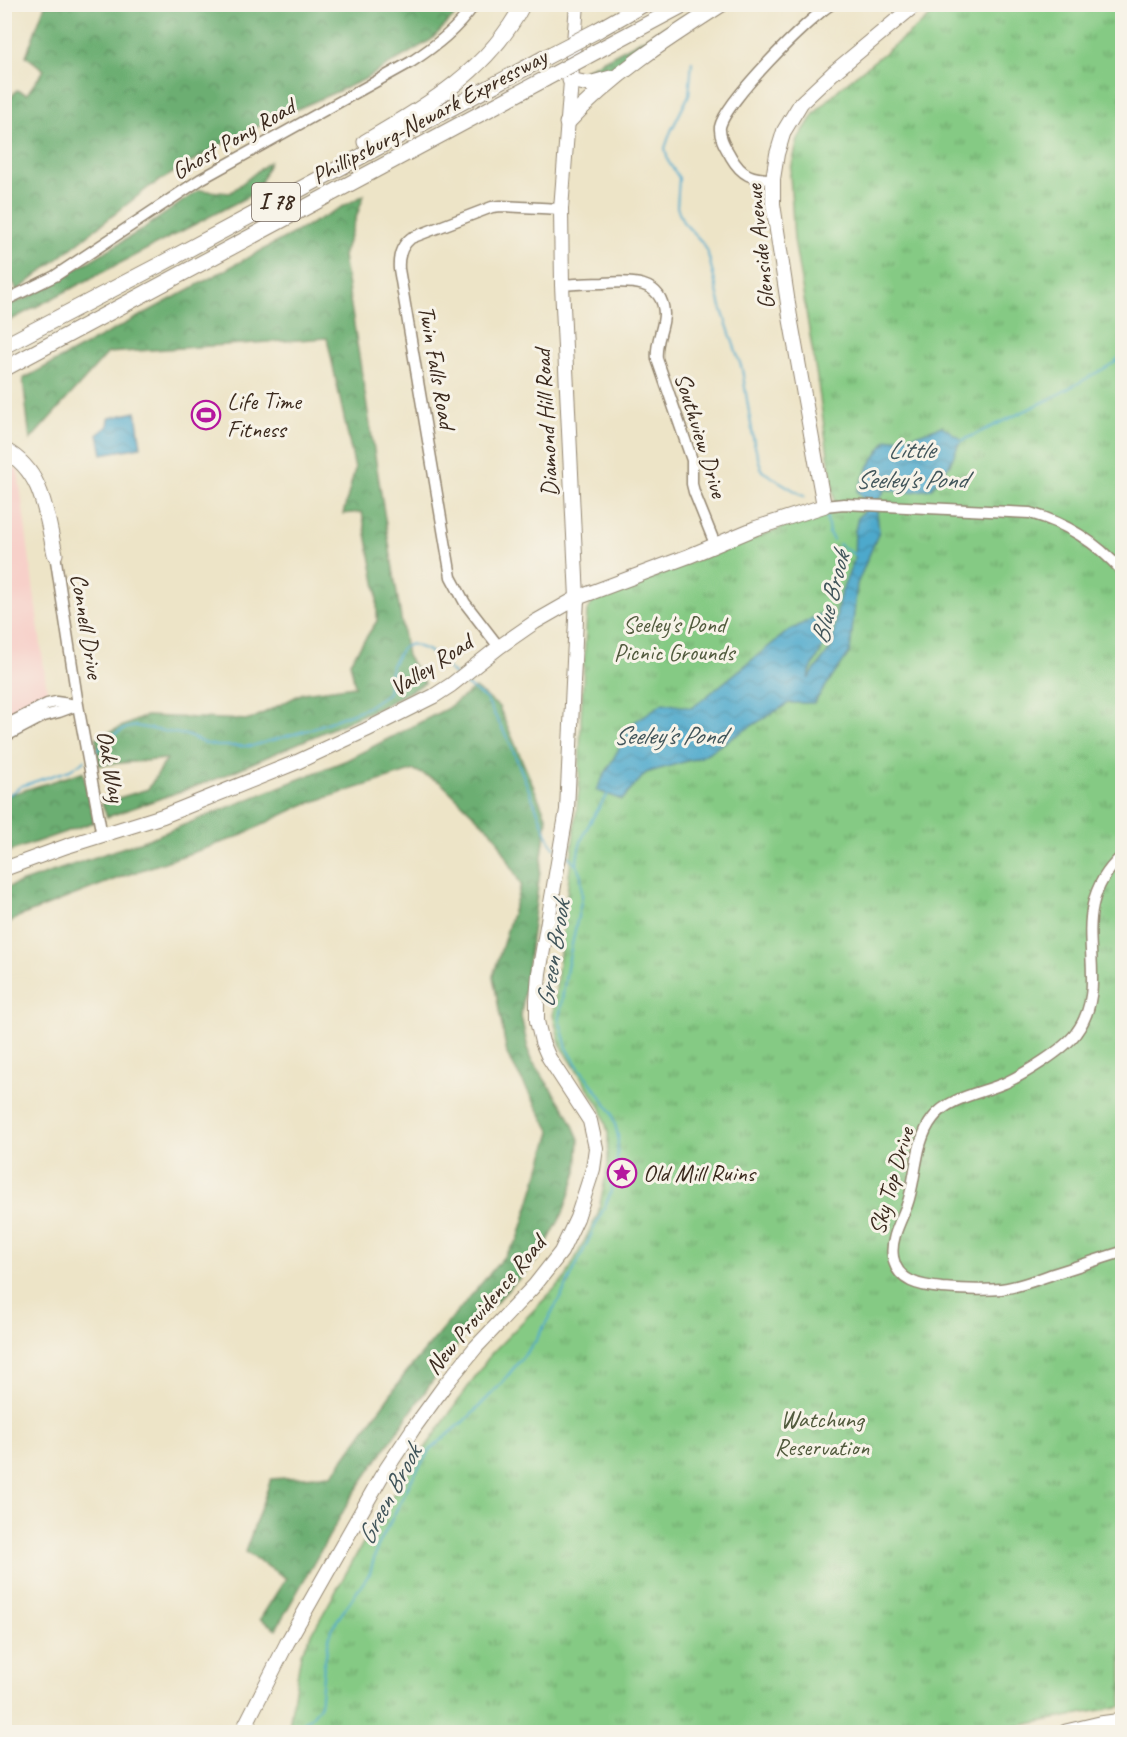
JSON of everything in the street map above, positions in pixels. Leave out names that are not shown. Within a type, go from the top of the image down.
[{"type":"highway","points":[[285,196],[318,170],[409,117],[458,82],[498,43],[523,4]]},
{"type":"highway","name":"Phillipsburg-Newark Expressway","points":[[4,346],[644,4]]},
{"type":"highway","name":"Phillipsburg-Newark Expressway","points":[[4,369],[685,4]]},
{"type":"highway","points":[[567,123],[587,102],[621,74],[722,4]]},
{"type":"highway","points":[[570,80],[594,83],[621,74]]},
{"type":"highway","points":[[4,450],[25,464],[38,484],[55,554]]},
{"type":"highway","points":[[1066,1732],[1122,1721]]},
{"type":"main road","name":"Diamond Hill Road","points":[[562,839],[568,792],[577,598],[562,285],[561,209],[577,4]]},
{"type":"main road","name":"Glenside Avenue","points":[[824,506],[790,317],[773,204],[773,179],[777,154],[783,131],[801,104],[833,73],[916,4]]},
{"type":"main road","name":"Valley Road","points":[[4,869],[67,846],[163,816],[297,762],[434,696],[535,622],[577,598],[756,528],[824,506]]},
{"type":"main road","name":"New Providence Road","points":[[242,1732],[287,1643],[381,1477],[445,1385],[476,1347],[550,1266],[565,1245],[581,1208],[590,1180],[596,1148],[593,1130],[586,1114],[549,1058],[537,1021],[539,973],[562,839]]},
{"type":"street","name":"Ghost Pony Road","points":[[4,301],[55,276],[201,179],[411,62],[451,33],[475,4]]},
{"type":"street","points":[[773,179],[755,178],[741,170],[733,161],[721,139],[722,122],[735,99],[803,28],[832,4]]},
{"type":"street","name":"Twin Falls Road","points":[[499,647],[465,603],[451,577],[398,262],[405,242],[411,238],[492,207],[561,209]]},
{"type":"street","name":"Southview Drive","points":[[562,285],[632,282],[651,288],[659,297],[664,318],[657,344],[657,359],[692,460],[694,492],[715,544]]},
{"type":"street","name":"Valley Road","points":[[824,506],[855,505],[1030,513],[1049,518],[1084,537],[1122,571]]},
{"type":"street","name":"Connell Drive","points":[[55,554],[78,705]]},
{"type":"street","name":"Connell Drive","points":[[4,726],[47,704],[56,702],[78,705]]},
{"type":"street","name":"Connell Drive","points":[[4,737],[44,716],[78,705]]},
{"type":"street","name":"Oak Way","points":[[78,705],[102,836]]},
{"type":"street","name":"Sky Top Drive","points":[[1122,856],[1108,871],[1096,893],[1090,912],[1092,992],[1082,1024],[1074,1036],[1061,1047],[1024,1073],[948,1105],[933,1118],[924,1133],[911,1194],[893,1242],[893,1257],[897,1269],[908,1280],[923,1287],[980,1290],[1002,1289],[1026,1283],[1122,1252]]},
{"type":"shaded area","points":[[4,465],[18,470],[48,699],[4,723]]},
{"type":"green space","points":[[45,5],[465,5],[431,40],[363,80],[236,136],[149,187],[17,291],[5,267],[4,106],[17,90],[27,94],[44,70],[26,56]]},
{"type":"green space","points":[[707,5],[713,5],[620,70],[582,79],[583,71]]},
{"type":"green space","name":"Watchung Reservation","points":[[945,5],[1122,5],[1122,1706],[1023,1725],[999,1732],[288,1732],[301,1653],[380,1513],[491,1354],[566,1277],[598,1214],[608,1165],[608,1132],[601,1108],[560,1044],[553,1015],[579,789],[587,611],[594,600],[794,523],[836,511],[794,239],[790,174],[798,139],[814,114],[840,88]]},
{"type":"green space","points":[[270,161],[257,192],[5,323],[5,306],[29,297],[140,231],[199,190],[230,193]]},
{"type":"green space","points":[[364,195],[343,256],[407,656],[425,683],[383,706],[216,779],[107,817],[102,803],[148,789],[167,759],[99,765],[96,738],[146,716],[250,720],[303,693],[355,686],[350,662],[377,621],[377,593],[362,512],[343,514],[355,469],[327,338],[108,353],[30,440],[23,379]]},
{"type":"green space","points":[[475,688],[499,707],[547,818],[521,1016],[530,1058],[568,1114],[579,1139],[577,1172],[563,1213],[539,1258],[466,1333],[352,1496],[276,1629],[260,1619],[286,1578],[245,1552],[271,1479],[332,1475],[405,1374],[518,1240],[551,1132],[507,1054],[493,976],[521,885],[495,835],[440,782],[414,770],[303,805],[235,838],[121,877],[18,917],[5,927],[5,888],[151,838],[347,760],[446,709]]},
{"type":"green space","points":[[83,772],[94,822],[5,853],[5,796]]},
{"type":"water","points":[[136,412],[141,447],[102,454],[98,434],[108,426],[109,418]]},
{"type":"water","name":"Seeley's Pond","points":[[942,426],[961,439],[950,464],[931,489],[904,493],[886,489],[878,500],[879,532],[857,584],[850,652],[814,703],[789,703],[701,757],[646,773],[622,800],[596,790],[633,723],[663,703],[692,708],[787,632],[820,614],[824,626],[824,643],[808,679],[832,647],[839,599],[854,560],[858,517],[864,512],[864,500],[857,491],[870,464],[887,440],[915,435]]},
{"type":"waterway","points":[[692,61],[689,95],[665,148],[668,161],[679,178],[677,207],[683,222],[707,250],[721,307],[742,369],[754,443],[762,471],[805,497]]},
{"type":"waterway","name":"Blue Brook","points":[[959,442],[1050,399],[1114,363],[1122,355]]},
{"type":"waterway","points":[[826,512],[829,533],[833,540]]},
{"type":"waterway","points":[[839,544],[856,556]]},
{"type":"waterway","name":"Green Brook","points":[[92,754],[116,733],[135,726],[186,735],[217,746],[252,746],[308,730],[366,708],[388,693],[392,665],[402,648],[411,644],[429,651],[455,675]]},
{"type":"waterway","name":"Green Brook","points":[[464,683],[486,699],[510,743],[551,844],[556,848]]},
{"type":"waterway","name":"Green Brook","points":[[4,798],[21,786],[70,770],[85,760]]},
{"type":"waterway","name":"Blue Brook","points":[[577,866],[583,837],[609,792]]},
{"type":"waterway","name":"Green Brook","points":[[294,1732],[320,1706],[324,1665],[331,1629],[370,1573],[377,1548],[413,1477],[431,1449],[470,1416],[500,1385],[535,1342],[565,1289],[610,1195],[617,1162],[618,1136],[612,1113],[567,1048],[559,1019],[582,897],[581,875],[577,866],[566,854]]},
{"type":"place","name":"Life Time Fitness","points":[[206,415]]},
{"type":"place","name":"Old Mill Ruins","points":[[622,1173]]},
{"type":"water label","name":"Little Seeley's Pond","points":[[911,464]]},
{"type":"park label","name":"Seeley's Pond Picnic Grounds","points":[[674,638]]}]
